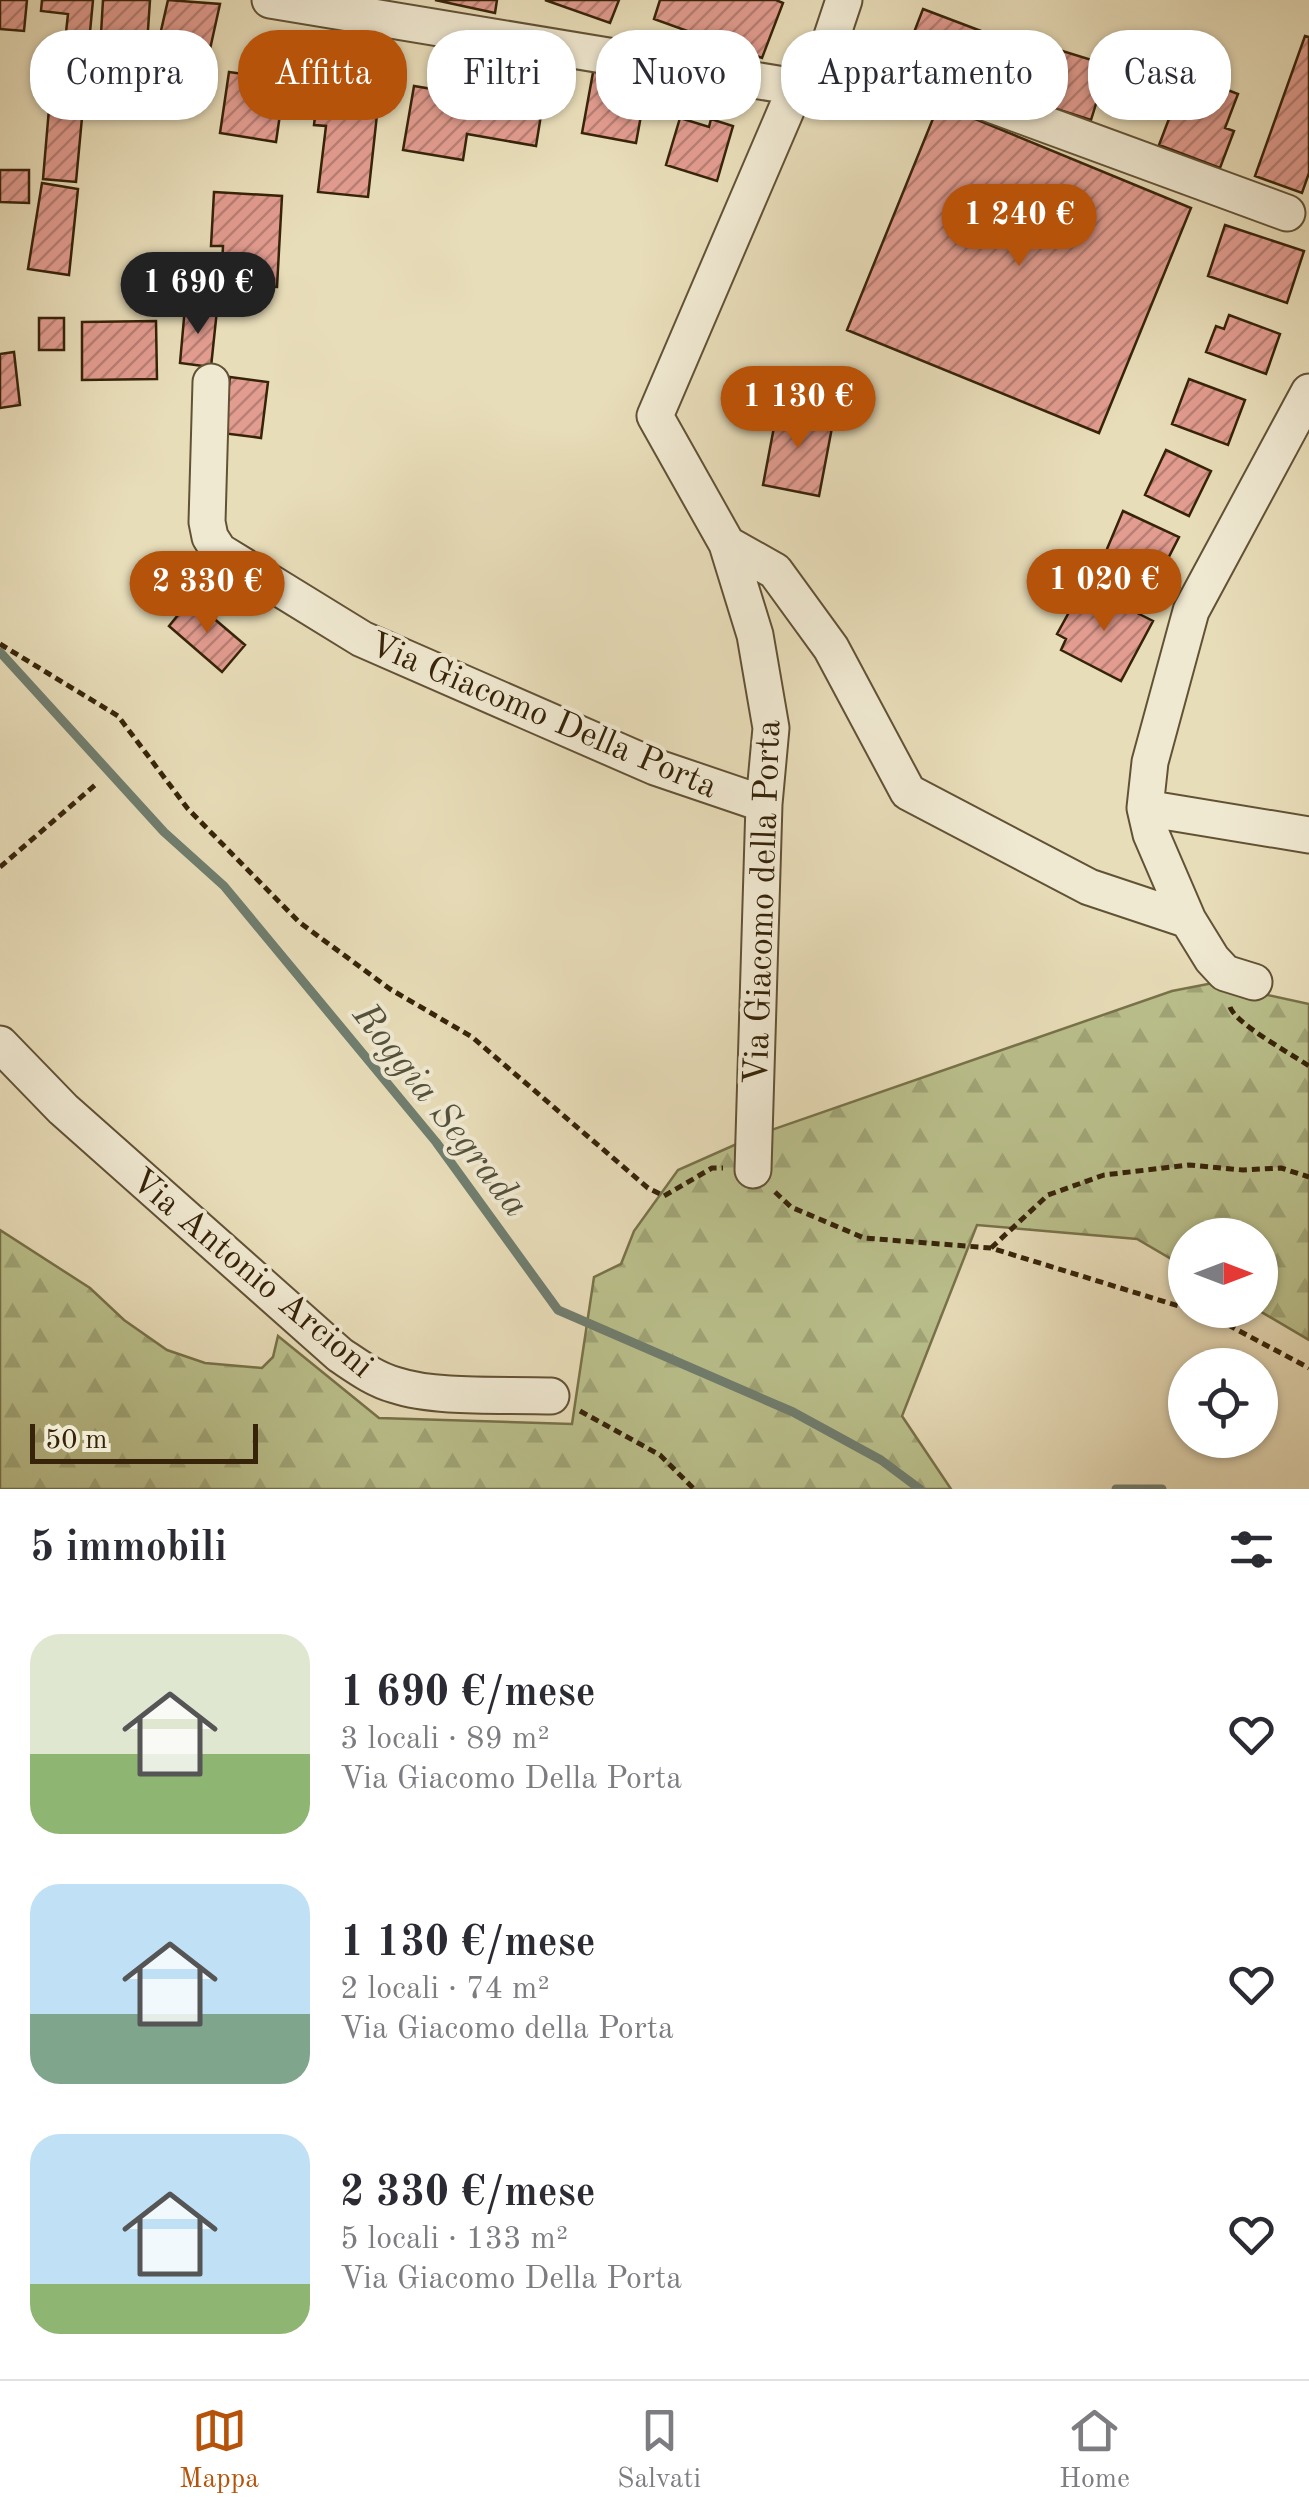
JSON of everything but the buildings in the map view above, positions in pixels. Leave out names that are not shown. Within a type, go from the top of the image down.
[{"type":"street","points":[[270,0],[781,84]]},
{"type":"street","points":[[833,30],[844,0]]},
{"type":"street","name":"Via Giacomo della Porta","points":[[753,1170],[764,804],[770,728],[755,635],[727,544],[655,416],[781,120]]},
{"type":"street","points":[[1034,120],[1287,213]]},
{"type":"street","name":"Via Giacomo Della Porta","points":[[211,382],[207,522],[218,551],[362,639],[655,767],[764,804]]},
{"type":"street","points":[[1239,977],[1212,959],[1188,920],[1151,834],[1145,808],[1150,762],[1191,611],[1309,392]]},
{"type":"street","points":[[727,544],[775,571],[786,586],[830,648],[908,792],[1089,887],[1188,920]]},
{"type":"street","points":[[1145,808],[1309,835]]},
{"type":"street","name":"Via Antonio Arcioni","points":[[0,1044],[121,1161],[340,1355],[374,1378],[398,1387],[428,1391],[551,1396]]},
{"type":"path","points":[[0,644],[118,716],[188,809],[299,922],[390,989],[472,1037],[648,1188],[664,1196],[712,1168],[753,1170],[791,1207],[864,1238],[991,1248],[1168,1303]]},
{"type":"path","points":[[0,867],[96,785]]},
{"type":"path","points":[[1239,977],[1230,1012],[1240,1023],[1270,1038],[1309,1066]]},
{"type":"path","points":[[991,1248],[1048,1195],[1104,1175],[1190,1165],[1243,1170],[1281,1168],[1309,1177]]},
{"type":"path","points":[[1235,1328],[1309,1368]]},
{"type":"path","points":[[551,1396],[660,1455],[694,1489]]},
{"type":"green space","points":[[1213,983],[1309,1004],[1309,1340],[1278,1322],[1278,1218],[1168,1218],[1168,1257],[1137,1239],[977,1225],[902,1416],[951,1489],[0,1489],[0,1230],[90,1288],[124,1320],[167,1350],[205,1363],[262,1368],[273,1357],[278,1336],[379,1418],[572,1424],[594,1277],[621,1264],[634,1231],[678,1170],[757,1135],[1172,991]]},
{"type":"waterway","name":"Roggia Segrada","points":[[0,652],[164,832],[224,886],[436,1142],[558,1310],[793,1412],[881,1460],[920,1489]]},
{"type":"waterway","name":"Roggia Segrada","points":[[1116,1489],[1162,1489]]}]
